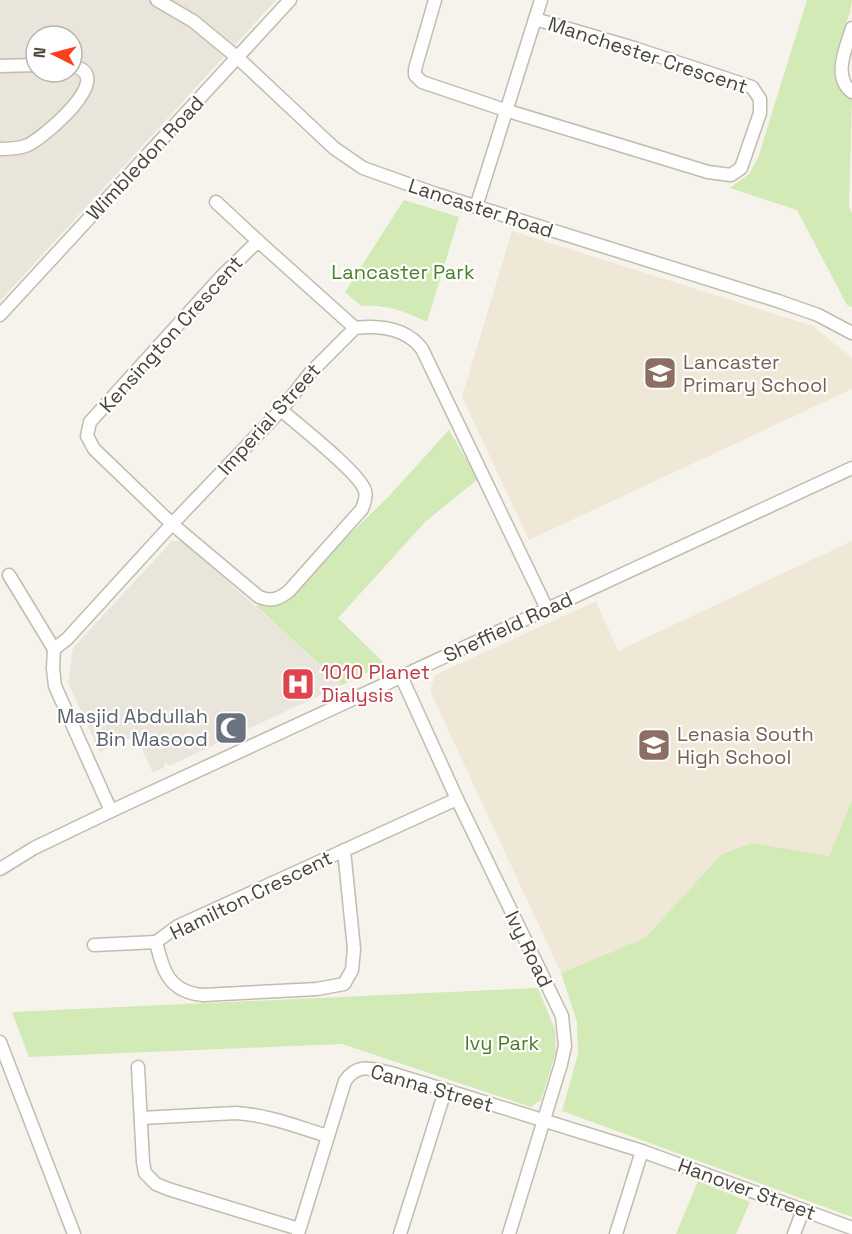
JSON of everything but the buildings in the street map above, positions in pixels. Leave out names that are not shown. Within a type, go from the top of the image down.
[{"type":"street","name":"Lancaster Road","points":[[157,0],[193,21],[238,58],[334,148],[363,168],[476,207],[778,301],[824,318],[852,333]]},
{"type":"street","name":"Wimbledon Road","points":[[0,315],[290,0]]},
{"type":"street","points":[[435,0],[415,69],[418,79],[505,110]]},
{"type":"street","points":[[476,207],[541,0]]},
{"type":"street","name":"Manchester Crescent","points":[[505,110],[717,174],[731,175],[737,172],[746,158],[760,113],[760,99],[752,87],[625,45],[535,19]]},
{"type":"street","points":[[852,28],[841,67],[844,84],[852,92]]},
{"type":"street","points":[[0,66],[24,65]]},
{"type":"street","points":[[0,149],[16,148],[34,141],[83,95],[87,80],[84,72]]},
{"type":"street","points":[[216,202],[258,241]]},
{"type":"street","name":"Kensington Crescent","points":[[172,524],[94,449],[89,443],[87,430],[90,422],[221,277],[258,241],[355,328]]},
{"type":"street","points":[[355,328],[377,327],[400,331],[415,340],[422,349],[547,609]]},
{"type":"street","name":"Imperial Street","points":[[54,649],[67,639],[172,524],[281,410],[311,372],[355,328]]},
{"type":"street","points":[[172,524],[259,597],[273,600],[289,591],[362,509],[366,500],[365,490],[354,474],[281,410]]},
{"type":"street","name":"Sheffield Road","points":[[0,869],[34,848],[111,811],[852,468]]},
{"type":"street","points":[[9,575],[54,649],[55,686],[111,811]]},
{"type":"street","name":"Ivy Road","points":[[401,676],[457,799],[562,1016],[565,1046],[561,1064],[509,1234]]},
{"type":"street","name":"Hamilton Crescent","points":[[344,850],[354,950],[352,970],[344,984],[317,989],[203,995],[186,992],[173,983],[164,969],[156,942],[178,926],[344,850],[457,799]]},
{"type":"street","name":"Sheffield Road","points":[[0,859],[34,848]]},
{"type":"street","points":[[94,945],[156,942]]},
{"type":"street","points":[[0,1042],[74,1234]]},
{"type":"street","points":[[138,1067],[145,1173],[156,1184],[299,1231]]},
{"type":"street","name":"Canna Street","points":[[299,1231],[345,1082],[356,1070],[372,1069],[391,1073],[642,1151]]},
{"type":"street","points":[[400,1234],[446,1091]]},
{"type":"street","points":[[141,1118],[236,1113],[263,1115],[328,1136]]},
{"type":"street","points":[[616,1234],[642,1151]]},
{"type":"street","name":"Hanover Street","points":[[642,1151],[852,1228]]},
{"type":"street","points":[[794,1234],[803,1210]]},
{"type":"shaded area","points":[[0,0],[276,0],[0,301]]},
{"type":"shaded area","name":"Lancaster Primary School","points":[[512,231],[813,326],[852,358],[852,389],[529,540],[462,397]]},
{"type":"shaded area","points":[[172,541],[183,541],[342,685],[169,766],[167,763],[164,764],[165,767],[153,773],[136,736],[100,752],[68,683],[73,648]]},
{"type":"shaded area","name":"Lenasia South High School","points":[[852,541],[852,800],[829,856],[752,843],[722,854],[645,938],[561,973],[430,691],[435,675],[596,601],[618,651]]},
{"type":"green space","points":[[807,0],[852,0],[834,67],[835,79],[841,90],[852,98],[849,207],[852,213],[852,307],[847,305],[797,210],[730,188],[749,174],[758,158]]},
{"type":"green space","name":"Lancaster Park","points":[[404,200],[459,217],[427,322],[395,309],[361,306],[345,292]]},
{"type":"green space","points":[[449,430],[478,479],[425,522],[338,618],[385,664],[342,685],[256,606],[282,601],[390,495]]},
{"type":"green space","points":[[852,800],[852,1217],[562,1111],[578,1054],[577,1022],[561,973],[645,938],[722,854],[752,843],[829,856]]},
{"type":"green space","name":"Ivy Park","points":[[538,988],[555,1030],[556,1052],[541,1100],[531,1107],[342,1044],[29,1057],[12,1012]]},
{"type":"green space","points":[[698,1181],[750,1202],[736,1234],[676,1234]]},
{"type":"place","name":"Lancaster Primary School","points":[[660,373]]},
{"type":"place","name":"1010 Planet Dialysis","points":[[298,684]]},
{"type":"place","name":"Masjid Abdullah Bin Masood","points":[[231,728]]},
{"type":"place","name":"Lenasia South High School","points":[[654,745]]}]
